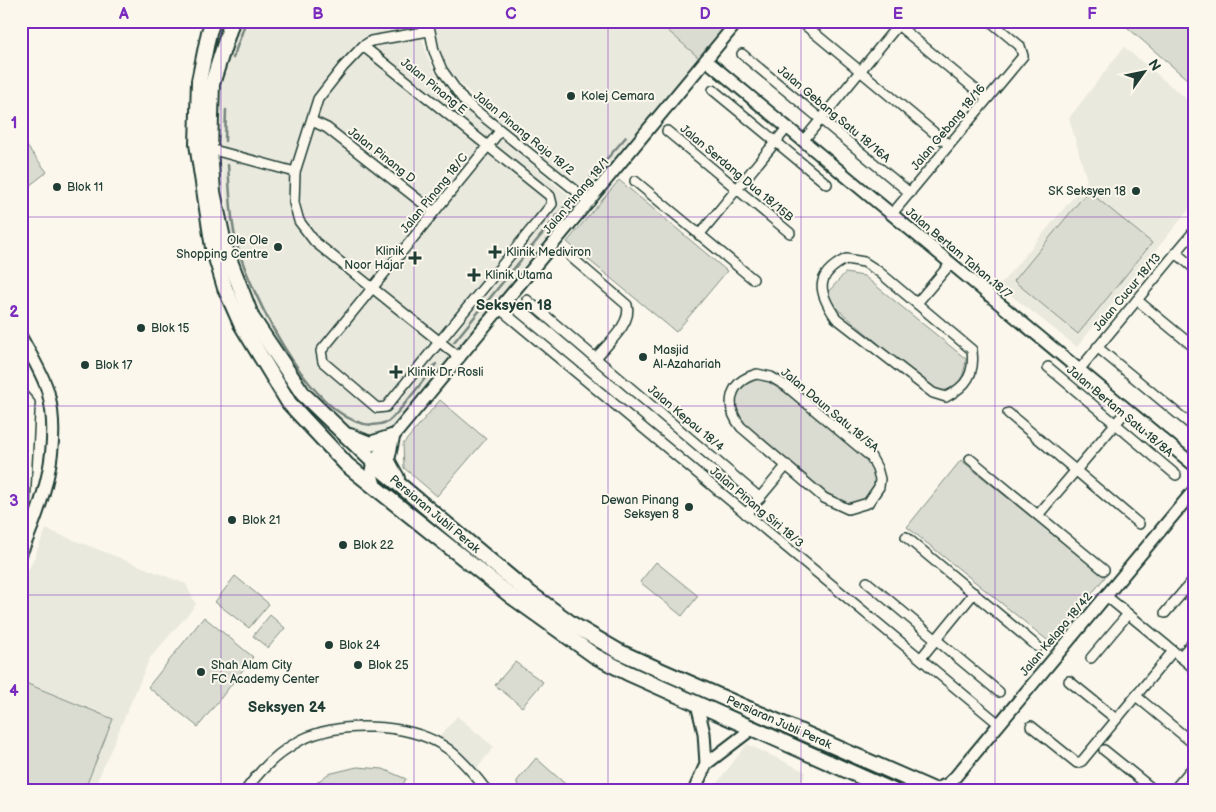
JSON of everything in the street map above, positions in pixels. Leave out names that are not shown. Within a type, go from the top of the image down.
[{"type":"main road","name":"Persiaran Jubli Perak","points":[[232,21],[212,84],[210,149],[213,192],[225,248],[252,318],[303,394],[336,427],[409,493],[524,589],[596,638],[662,671],[935,790]]},
{"type":"main road","name":"Persiaran Jubli Perak","points":[[208,25],[199,81],[197,144],[213,248],[225,288],[242,324],[289,403],[348,465],[511,596],[595,656],[697,704],[893,791]]},
{"type":"main road","points":[[336,427],[354,439],[370,444],[392,437]]},
{"type":"main road","points":[[392,437],[388,448],[388,464],[409,493]]},
{"type":"street","name":"Jalan Pinang 18/1","points":[[373,461],[590,202],[738,21]]},
{"type":"street","points":[[800,21],[949,145]]},
{"type":"street","name":"Jalan Gebang 18/16","points":[[892,214],[1023,56],[1020,46],[990,21]]},
{"type":"street","points":[[803,141],[896,23],[987,99]]},
{"type":"street","points":[[429,26],[378,38],[363,46],[343,67],[318,99],[295,172],[294,203],[299,221],[306,233],[460,358]]},
{"type":"street","name":"Jalan Pinang Raja 18/2","points":[[429,26],[442,70],[464,101],[590,202]]},
{"type":"street","name":"Jalan Pinang E","points":[[363,46],[550,196],[552,204],[439,342]]},
{"type":"street","name":"Jalan Gebang Satu 18/16A","points":[[742,54],[910,193]]},
{"type":"street","name":"Jalan Bertam Tahan 18/7","points":[[706,60],[1195,466]]},
{"type":"street","points":[[714,90],[827,184]]},
{"type":"street","name":"Jalan Pinang D","points":[[312,121],[327,128],[434,212]]},
{"type":"street","points":[[699,234],[788,128]]},
{"type":"street","name":"Jalan Pinang 18/C","points":[[439,342],[386,407],[377,408],[323,362],[320,351],[500,131]]},
{"type":"street","name":"Jalan Serdang Dua 18/15B","points":[[667,131],[790,234]]},
{"type":"street","points":[[210,149],[295,172]]},
{"type":"street","points":[[635,181],[753,279]]},
{"type":"street","name":"Jalan Cucur 18/13","points":[[1079,370],[1195,230]]},
{"type":"street","points":[[1176,253],[1195,269]]},
{"type":"street","points":[[571,257],[627,305],[629,310],[627,320],[596,358]]},
{"type":"street","points":[[846,259],[864,262],[917,303],[972,350],[974,362],[971,374],[960,390],[946,397],[933,393],[921,386],[836,318],[820,291],[823,281],[833,266],[846,259]]},
{"type":"street","points":[[917,303],[950,263]]},
{"type":"street","name":"Jalan Kepau 18/4","points":[[527,300],[760,498]]},
{"type":"street","points":[[1137,300],[1195,348]]},
{"type":"street","name":"Jalan Pinang Siri 18/3","points":[[500,309],[999,724]]},
{"type":"street","points":[[21,337],[48,392],[53,433],[43,500],[21,553]]},
{"type":"street","points":[[1097,347],[1195,428]]},
{"type":"street","name":"Jalan Bertam Satu 18/8A","points":[[1048,366],[1176,475]]},
{"type":"street","name":"Jalan Daun Satu 18/5A","points":[[757,374],[771,376],[871,457],[880,479],[879,487],[868,503],[848,509],[824,498],[787,465],[741,427],[733,417],[730,404],[732,395],[747,377],[757,374]]},
{"type":"street","points":[[21,393],[30,403],[24,450],[23,504],[39,511]]},
{"type":"street","points":[[1038,515],[1127,410]]},
{"type":"street","points":[[1008,414],[1139,524]]},
{"type":"street","points":[[970,459],[1104,570]]},
{"type":"street","points":[[373,461],[371,470],[375,485]]},
{"type":"street","points":[[746,514],[787,465]]},
{"type":"street","name":"Jalan Kelapa 18/42","points":[[935,790],[948,784],[956,776],[1195,489]]},
{"type":"street","points":[[906,537],[1038,647]]},
{"type":"street","points":[[1165,613],[1195,578]]},
{"type":"street","points":[[867,582],[999,692]]},
{"type":"street","points":[[920,658],[974,594]]},
{"type":"street","points":[[1105,595],[1195,669]]},
{"type":"street","points":[[1091,658],[1128,614]]},
{"type":"street","points":[[1031,726],[1076,762],[1082,761],[1136,696],[1177,654],[1195,640]]},
{"type":"street","points":[[1069,681],[1116,719]]},
{"type":"street","points":[[1136,696],[1195,745]]},
{"type":"street","points":[[694,791],[706,764],[704,734],[697,704]]},
{"type":"street","points":[[246,791],[266,766],[284,751],[304,739],[332,731],[362,727],[400,728],[442,745],[477,777],[487,791]]},
{"type":"street","points":[[706,764],[753,728]]},
{"type":"street","points":[[1104,750],[1155,791]]},
{"type":"street","points":[[1173,791],[1195,765]]},
{"type":"street","points":[[956,776],[956,791]]},
{"type":"shaded area","points":[[238,21],[418,21],[427,56],[445,92],[573,199],[574,207],[392,430],[382,437],[370,438],[355,433],[307,387],[261,314],[232,241],[217,141],[218,80]]},
{"type":"shaded area","name":"Kolej Cemara","points":[[434,21],[657,21],[699,58],[591,193],[498,121],[448,71],[433,38]]},
{"type":"shaded area","points":[[657,21],[730,21],[699,58]]},
{"type":"shaded area","points":[[1120,21],[1195,21],[1195,86]]},
{"type":"shaded area","name":"SK Seksyen 18","points":[[1124,47],[1195,106],[1195,202],[1077,347],[999,286],[1087,181],[1069,118]]},
{"type":"shaded area","points":[[26,145],[47,172],[29,186],[21,175],[21,148]]},
{"type":"shaded area","points":[[619,180],[727,271],[676,332],[567,242]]},
{"type":"shaded area","points":[[1088,191],[1152,243],[1078,334],[1014,281]]},
{"type":"shaded area","points":[[845,273],[864,276],[966,359],[963,373],[957,384],[947,390],[932,389],[828,301],[829,291]]},
{"type":"shaded area","points":[[758,378],[769,380],[868,458],[875,477],[875,485],[868,496],[857,502],[838,502],[742,422],[735,407],[736,397],[745,384]]},
{"type":"shaded area","points":[[440,400],[486,439],[437,496],[404,468],[403,444]]},
{"type":"shaded area","points":[[961,460],[1105,577],[1052,644],[907,527]]},
{"type":"shaded area","points":[[46,529],[186,584],[196,605],[150,658],[93,791],[21,791],[21,588]]},
{"type":"shaded area","points":[[656,562],[698,596],[682,616],[640,582]]},
{"type":"shaded area","points":[[235,576],[269,604],[249,628],[215,602]]},
{"type":"shaded area","points":[[270,615],[285,628],[268,648],[253,636]]},
{"type":"shaded area","name":"Shah Alam City FC Academy Center","points":[[204,617],[253,657],[198,727],[148,687]]},
{"type":"shaded area","points":[[515,662],[543,682],[522,707],[495,685]]},
{"type":"shaded area","points":[[23,682],[113,719],[84,791],[21,791],[21,687]]},
{"type":"shaded area","points":[[457,716],[494,747],[475,771],[438,739]]},
{"type":"shaded area","points":[[747,744],[806,772],[799,791],[711,791]]},
{"type":"shaded area","points":[[536,758],[573,791],[518,791],[517,781]]},
{"type":"shaded area","points":[[357,767],[383,769],[406,779],[399,791],[306,791],[328,774]]},
{"type":"waterway","points":[[233,58],[246,21]]},
{"type":"waterway","points":[[225,141],[226,110]]},
{"type":"waterway","points":[[584,185],[626,137]]},
{"type":"waterway","points":[[228,165],[232,223],[243,264],[256,294],[272,327],[292,360],[314,389],[338,412],[363,424],[387,422],[404,405],[436,364]]},
{"type":"waterway","points":[[454,342],[565,206]]},
{"type":"place","name":"Kolej Cemara","points":[[571,96]]},
{"type":"place","name":"Blok 11","points":[[57,187]]},
{"type":"place","name":"SK Seksyen 18","points":[[1136,191]]},
{"type":"place","name":"Ole Ole Shopping Centre","points":[[278,247]]},
{"type":"place","name":"Klinik Mediviron","points":[[495,252]]},
{"type":"place","name":"Klinik Noor Hajar","points":[[415,258]]},
{"type":"place","name":"Klinik Utama","points":[[474,275]]},
{"type":"place","name":"Blok 15","points":[[141,328]]},
{"type":"place","name":"Masjid Al-Azahariah","points":[[643,357]]},
{"type":"place","name":"Blok 17","points":[[85,365]]},
{"type":"place","name":"Klinik Dr. Rosli","points":[[396,372]]},
{"type":"place","name":"Dewan Pinang Seksyen 8","points":[[689,507]]},
{"type":"place","name":"Blok 21","points":[[232,520]]},
{"type":"place","name":"Blok 22","points":[[343,545]]},
{"type":"place","name":"Blok 24","points":[[329,645]]},
{"type":"place","name":"Blok 25","points":[[358,665]]},
{"type":"place","name":"Shah Alam City FC Academy Center","points":[[201,672]]},
{"type":"district","name":"Seksyen 18","points":[[514,305]]},
{"type":"district","name":"Seksyen 24","points":[[287,707]]}]
